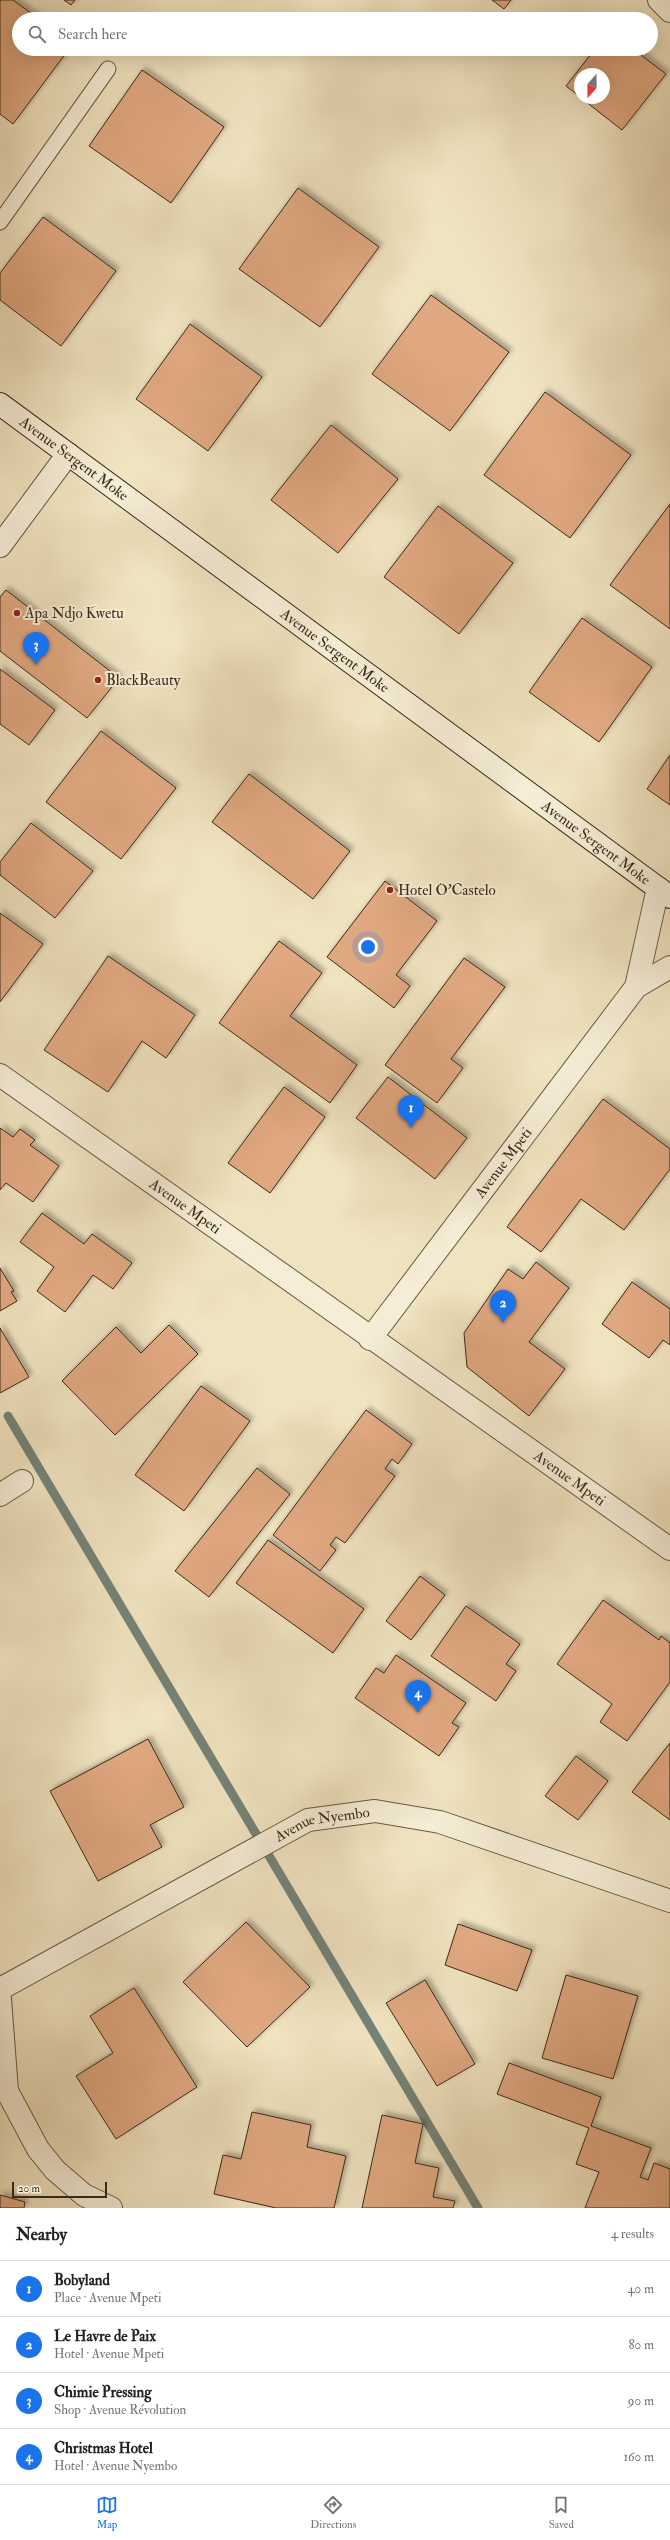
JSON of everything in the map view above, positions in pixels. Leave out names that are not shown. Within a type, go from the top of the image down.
[{"type":"street","points":[[659,0],[670,11]]},
{"type":"street","name":"Avenue Sergent Moke","points":[[0,404],[664,893]]},
{"type":"street","points":[[0,546],[68,454]]},
{"type":"street","name":"Avenue Mpeti","points":[[370,1339],[636,987],[664,893]]},
{"type":"street","name":"Avenue Mpeti","points":[[636,987],[670,967]]},
{"type":"street","name":"Avenue Mpeti","points":[[0,1075],[370,1339],[670,1549]]},
{"type":"street","points":[[0,1495],[22,1481]]},
{"type":"street","name":"Avenue Nyembo","points":[[0,1989],[308,1820],[376,1811],[440,1822],[670,1901]]},
{"type":"street","points":[[0,1999],[4,2089],[38,2149],[55,2170],[84,2195],[111,2208]]},
{"type":"lane","points":[[0,222],[108,69]]},
{"type":"building","points":[[0,0],[13,0],[29,12],[12,12],[12,56],[64,56],[13,124],[0,114]]},
{"type":"building","points":[[64,0],[75,0],[71,5]]},
{"type":"building","points":[[492,0],[511,0],[504,9]]},
{"type":"building","points":[[590,56],[642,56],[666,74],[622,130],[589,104],[610,104],[610,68],[580,68]]},
{"type":"building","points":[[142,70],[224,127],[171,203],[89,146]]},
{"type":"building","points":[[574,76],[574,92],[566,86]]},
{"type":"building","points":[[298,188],[379,247],[320,327],[239,269]]},
{"type":"building","points":[[43,217],[116,271],[61,346],[0,300],[0,273]]},
{"type":"building","points":[[431,295],[509,352],[450,431],[372,374]]},
{"type":"building","points":[[190,324],[262,377],[208,451],[136,399]]},
{"type":"building","points":[[545,392],[631,455],[570,538],[484,475]]},
{"type":"building","points":[[331,425],[398,479],[338,553],[271,500]]},
{"type":"building","points":[[670,504],[670,629],[610,585]]},
{"type":"building","points":[[438,506],[513,563],[459,634],[384,577]]},
{"type":"building","points":[[6,590],[119,678],[87,718],[0,651],[0,597]]},
{"type":"building","points":[[582,618],[652,667],[599,742],[529,692]]},
{"type":"building","points":[[0,669],[55,710],[29,745],[0,724]]},
{"type":"building","points":[[101,731],[176,788],[121,859],[46,802]]},
{"type":"building","points":[[670,755],[670,805],[647,789]]},
{"type":"building","points":[[249,774],[350,851],[313,899],[212,822]]},
{"type":"building","points":[[31,823],[93,871],[55,918],[0,875],[0,862]]},
{"type":"building","points":[[385,881],[437,921],[396,975],[410,986],[394,1008],[327,957]]},
{"type":"building","points":[[0,913],[43,944],[0,1002]]},
{"type":"building","points":[[279,941],[322,973],[290,1016],[357,1065],[330,1103],[219,1023]]},
{"type":"building","points":[[108,956],[195,1015],[166,1058],[142,1041],[108,1092],[44,1050]]},
{"type":"building","points":[[464,958],[505,987],[451,1059],[463,1068],[437,1103],[385,1065]]},
{"type":"building","points":[[388,1077],[467,1138],[435,1179],[356,1118]]},
{"type":"building","points":[[284,1087],[325,1117],[270,1193],[228,1163]]},
{"type":"building","points":[[603,1099],[670,1149],[670,1169],[624,1230],[581,1199],[541,1252],[507,1227]]},
{"type":"building","points":[[0,1128],[13,1137],[20,1129],[35,1140],[30,1145],[59,1166],[33,1202],[6,1183],[0,1190]]},
{"type":"building","points":[[42,1213],[84,1244],[92,1234],[132,1263],[113,1289],[93,1275],[65,1312],[37,1291],[54,1267],[20,1242]]},
{"type":"building","points":[[536,1262],[569,1288],[529,1342],[565,1369],[529,1416],[467,1367],[464,1333],[508,1269],[523,1279]]},
{"type":"building","points":[[0,1268],[14,1291],[11,1292],[17,1301],[0,1311]]},
{"type":"building","points":[[632,1282],[670,1309],[670,1345],[663,1340],[649,1358],[602,1324]]},
{"type":"building","points":[[169,1325],[198,1354],[115,1435],[62,1381],[116,1327],[141,1353]]},
{"type":"building","points":[[0,1328],[29,1377],[0,1393]]},
{"type":"building","points":[[201,1386],[250,1421],[184,1511],[135,1475]]},
{"type":"building","points":[[366,1410],[412,1444],[398,1464],[392,1459],[385,1469],[395,1476],[345,1543],[336,1537],[330,1545],[336,1550],[320,1571],[273,1535]]},
{"type":"building","points":[[257,1468],[290,1494],[209,1597],[175,1571]]},
{"type":"building","points":[[268,1540],[364,1609],[333,1653],[236,1583]]},
{"type":"building","points":[[420,1576],[445,1595],[411,1640],[386,1621]]},
{"type":"building","points":[[603,1600],[659,1640],[661,1636],[670,1643],[670,1682],[627,1741],[600,1722],[612,1704],[557,1664]]},
{"type":"building","points":[[466,1606],[520,1644],[506,1664],[516,1671],[496,1701],[431,1656]]},
{"type":"building","points":[[396,1655],[466,1703],[452,1723],[459,1727],[439,1756],[355,1698],[376,1668],[384,1673]]},
{"type":"building","points":[[148,1739],[184,1807],[150,1825],[162,1847],[98,1881],[50,1791]]},
{"type":"building","points":[[670,1743],[670,1820],[632,1792]]},
{"type":"building","points":[[576,1756],[608,1781],[578,1820],[545,1796]]},
{"type":"building","points":[[246,1922],[310,1987],[247,2047],[183,1982]]},
{"type":"building","points":[[458,1924],[532,1950],[517,1991],[445,1965]]},
{"type":"building","points":[[566,1975],[638,1996],[613,2079],[542,2058]]},
{"type":"building","points":[[425,1980],[475,2064],[437,2086],[386,2003]]},
{"type":"building","points":[[134,1988],[197,2087],[116,2139],[76,2076],[113,2053],[90,2016]]},
{"type":"building","points":[[509,2063],[601,2097],[591,2126],[651,2148],[640,2177],[648,2180],[654,2163],[670,2169],[670,2208],[585,2208],[599,2172],[576,2164],[589,2128],[497,2094]]},
{"type":"building","points":[[252,2112],[311,2125],[307,2147],[346,2156],[334,2208],[276,2208],[214,2194],[223,2155],[241,2159]]},
{"type":"building","points":[[382,2115],[423,2124],[415,2163],[439,2168],[433,2197],[455,2201],[453,2208],[362,2208]]},
{"type":"building","points":[[0,2195],[25,2202],[24,2208],[0,2208]]},
{"type":"waterway","points":[[8,1416],[478,2208]]},
{"type":"place","name":"Apa Ndjo Kwetu","points":[[17,613]]},
{"type":"place","name":"Chimie Pressing","points":[[36,665]]},
{"type":"place","name":"BlackBeauty","points":[[98,680]]},
{"type":"place","name":"Hotel O'Castelo","points":[[390,890]]},
{"type":"place","name":"Bobyland","points":[[411,1128]]},
{"type":"place","name":"Le Havre de Paix","points":[[503,1323]]},
{"type":"place","name":"Christmas Hotel","points":[[418,1713]]}]
